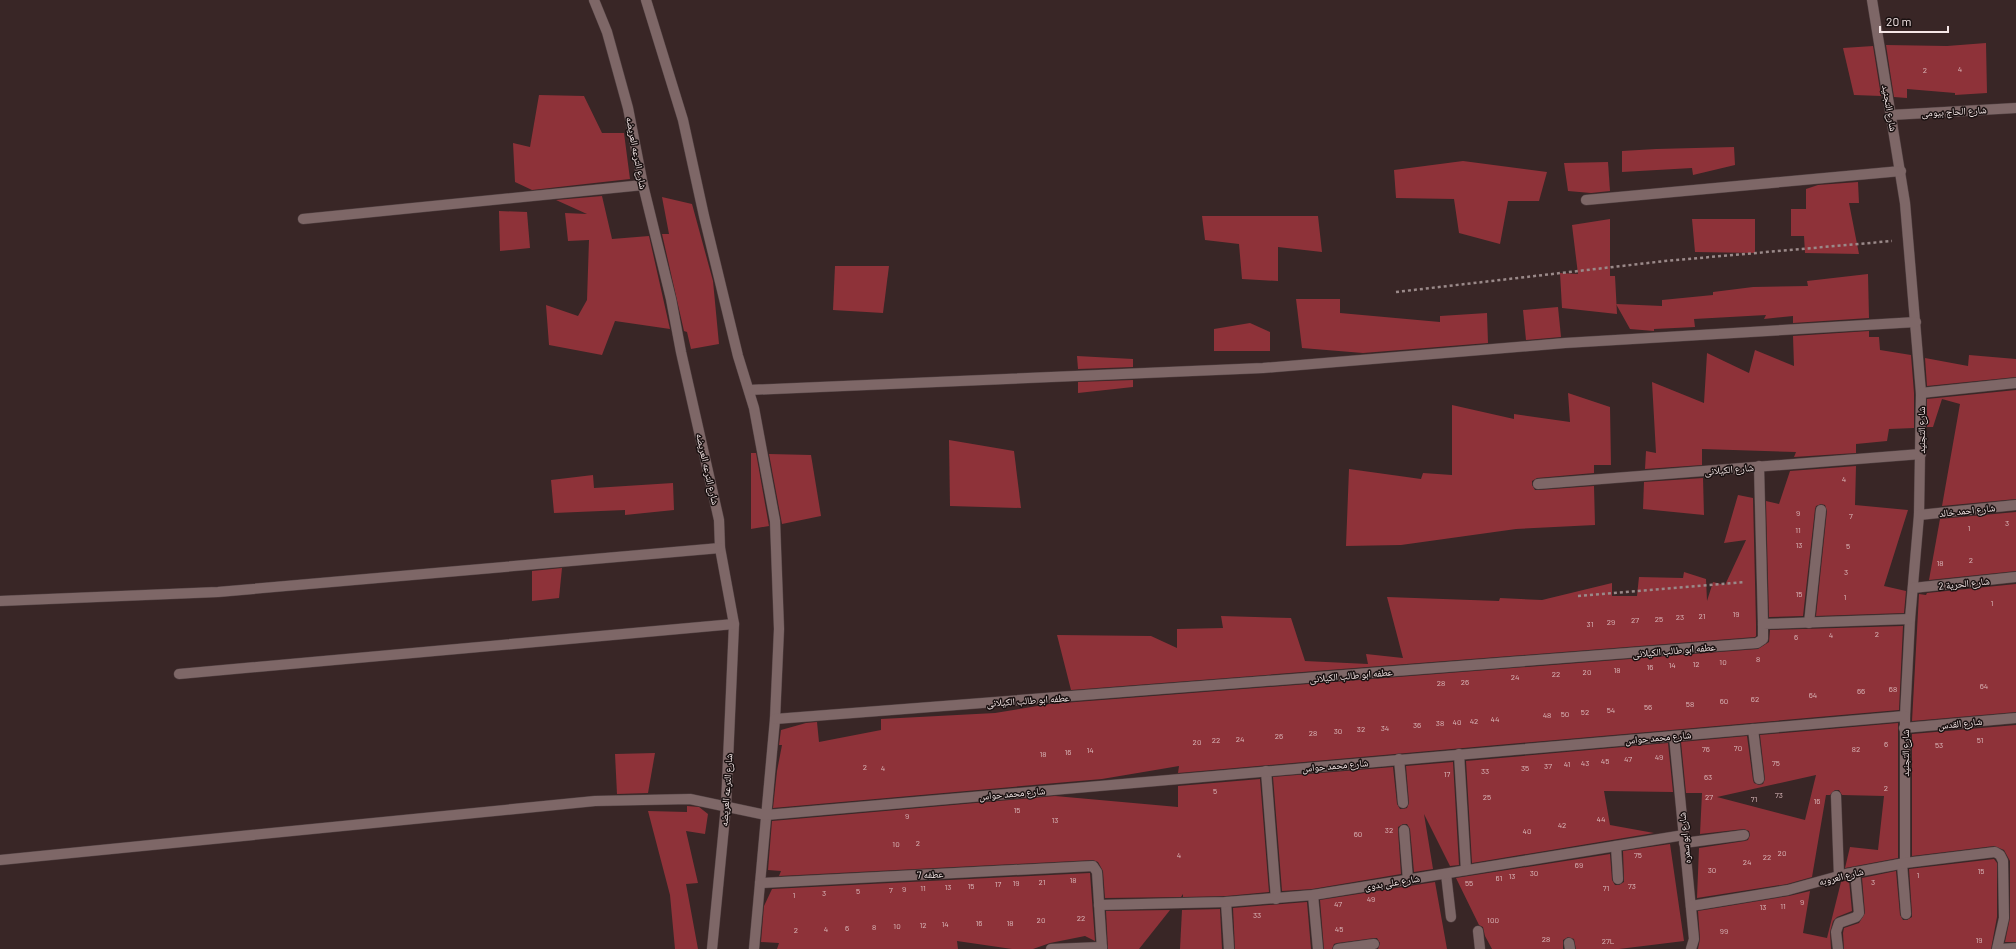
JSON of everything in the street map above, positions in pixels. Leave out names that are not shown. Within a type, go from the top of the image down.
[{"type":"street","name":"شارع الترعه العريضه","points":[[594,0],[607,32],[628,108],[643,185],[672,299],[681,352],[719,520],[720,548],[734,624],[726,806],[712,949]]},
{"type":"street","points":[[646,0],[683,120],[704,216],[736,348],[754,408],[775,521],[777,542],[779,629],[775,719],[754,949]]},
{"type":"street","name":"شارع التجنيد","points":[[1872,0],[1901,171],[1910,239],[1921,393],[1919,515],[1910,619],[1904,728],[1904,863],[1906,914]]},
{"type":"street","name":"شارع الحاج بيومى","points":[[1891,115],[2016,108]]},
{"type":"street","points":[[1586,200],[1901,171]]},
{"type":"street","points":[[303,219],[643,185]]},
{"type":"street","points":[[749,390],[1263,368],[1565,343],[1916,322]]},
{"type":"street","points":[[1921,393],[2016,383]]},
{"type":"street","name":"شارع الكيلانى","points":[[1538,484],[1921,454]]},
{"type":"street","points":[[1760,466],[1763,624],[1910,619]]},
{"type":"street","name":"شارع احمد خالد","points":[[1919,515],[2016,505]]},
{"type":"street","points":[[1809,623],[1821,510]]},
{"type":"street","points":[[0,601],[218,592],[720,548]]},
{"type":"street","name":"شارع الحرية 2","points":[[1913,588],[2016,577]]},
{"type":"street","points":[[179,674],[734,624]]},
{"type":"street","name":"عطفه ابو طالب الكيلانى","points":[[775,719],[1757,643],[1763,639],[1763,624]]},
{"type":"street","name":"شارع محمد حواس","points":[[0,860],[595,801],[690,799],[766,815],[1905,716]]},
{"type":"street","name":"شارع القدس","points":[[1904,728],[2016,718]]},
{"type":"street","points":[[1753,729],[1758,779]]},
{"type":"street","name":"شارع ابو سمره","points":[[1674,736],[1691,906],[1693,944]]},
{"type":"street","points":[[1459,754],[1466,870]]},
{"type":"street","points":[[1399,759],[1403,803]]},
{"type":"street","points":[[1266,771],[1276,899]]},
{"type":"street","points":[[1836,796],[1839,876]]},
{"type":"street","points":[[1404,830],[1408,880]]},
{"type":"street","name":"شارع على بدوى","points":[[1099,904],[1226,902],[1276,899],[1313,895],[1616,846],[1744,835]]},
{"type":"street","points":[[1616,846],[1618,879]]},
{"type":"street","name":"شارع العروبه","points":[[1691,906],[1788,890],[1855,872],[1904,863],[1992,852],[2000,855],[2002,861],[2004,918],[1998,949]]},
{"type":"street","name":"عطفه 7","points":[[760,883],[1090,866],[1095,867],[1097,872],[1099,904]]},
{"type":"street","points":[[1838,949],[1836,932],[1839,923],[1856,916],[1859,913],[1855,872]]},
{"type":"street","points":[[1446,874],[1451,917]]},
{"type":"street","points":[[1313,895],[1318,949]]},
{"type":"street","points":[[1226,902],[1229,949]]},
{"type":"street","points":[[1052,949],[1102,948],[1099,904]]},
{"type":"street","points":[[1478,931],[1480,949]]},
{"type":"street","points":[[1338,949],[1374,944]]},
{"type":"street","points":[[1998,949],[2016,948]]},
{"type":"path","points":[[1396,292],[1665,261],[1910,239]]},
{"type":"path","points":[[1578,596],[1762,580]]},
{"type":"building","points":[[1986,43],[1987,93],[1955,95],[1955,93],[1907,89],[1907,98],[1894,97],[1886,45],[1947,46]]},
{"type":"building","points":[[1873,46],[1881,96],[1854,95],[1843,48]]},
{"type":"building","points":[[539,95],[584,96],[602,133],[624,133],[630,179],[532,190],[515,182],[513,143],[530,147]]},
{"type":"building","points":[[1734,147],[1735,165],[1693,175],[1692,168],[1622,172],[1622,151]]},
{"type":"building","points":[[1463,161],[1547,172],[1539,201],[1508,201],[1500,244],[1459,233],[1454,199],[1396,198],[1394,170]]},
{"type":"building","points":[[1608,162],[1610,191],[1591,193],[1568,191],[1564,163]]},
{"type":"building","points":[[1858,182],[1859,203],[1849,203],[1859,254],[1805,253],[1804,236],[1791,236],[1791,209],[1806,209],[1806,189],[1818,185]]},
{"type":"building","points":[[602,196],[612,239],[649,236],[670,329],[615,321],[602,355],[549,345],[546,305],[578,316],[587,300],[589,240],[568,241],[565,213],[587,214],[556,200]]},
{"type":"building","points":[[662,197],[692,204],[713,281],[719,344],[691,349],[687,332],[684,331],[662,234],[669,234]]},
{"type":"building","points":[[499,211],[527,212],[530,248],[500,251]]},
{"type":"building","points":[[1202,216],[1318,216],[1322,252],[1278,247],[1278,281],[1242,279],[1239,244],[1205,240]]},
{"type":"building","points":[[1610,219],[1610,276],[1615,276],[1617,314],[1562,308],[1560,273],[1578,274],[1572,225]]},
{"type":"building","points":[[1692,219],[1755,219],[1755,253],[1695,252]]},
{"type":"building","points":[[835,266],[889,266],[883,313],[833,310]]},
{"type":"building","points":[[1868,274],[1869,318],[1793,323],[1793,316],[1764,319],[1766,315],[1694,319],[1695,327],[1654,329],[1654,331],[1630,329],[1616,304],[1662,306],[1662,300],[1713,295],[1713,292],[1753,287],[1808,286],[1807,281]]},
{"type":"building","points":[[1296,299],[1340,299],[1340,313],[1440,322],[1440,316],[1487,313],[1488,343],[1363,353],[1302,348]]},
{"type":"building","points":[[1558,307],[1561,337],[1526,340],[1523,310]]},
{"type":"building","points":[[1250,323],[1270,332],[1270,351],[1214,351],[1214,329]]},
{"type":"building","points":[[1869,331],[1869,337],[1879,337],[1880,350],[1911,355],[1914,393],[1914,428],[1889,429],[1887,441],[1856,444],[1856,453],[1794,457],[1796,452],[1702,449],[1702,465],[1645,469],[1646,451],[1656,453],[1652,382],[1704,403],[1707,353],[1749,373],[1755,350],[1794,366],[1793,336]]},
{"type":"building","points":[[1969,355],[2016,359],[2016,377],[1927,386],[1925,358],[1968,366]]},
{"type":"building","points":[[1077,356],[1133,359],[1133,367],[1078,369]]},
{"type":"building","points":[[1133,380],[1133,387],[1078,393],[1078,382]]},
{"type":"building","points":[[2016,390],[2016,499],[1942,506],[1960,404],[1942,399],[1933,427],[1927,427],[1927,399]]},
{"type":"building","points":[[1568,393],[1610,407],[1611,465],[1594,465],[1594,473],[1537,478],[1532,481],[1532,485],[1535,490],[1594,486],[1595,525],[1516,529],[1401,545],[1346,546],[1349,469],[1421,479],[1423,473],[1452,475],[1452,405],[1514,419],[1514,414],[1570,422]]},
{"type":"building","points":[[949,440],[1014,451],[1021,508],[950,506]]},
{"type":"building","points":[[751,453],[756,453],[769,526],[751,529]]},
{"type":"building","points":[[769,454],[811,455],[821,516],[782,524]]},
{"type":"building","points":[[1856,466],[1855,505],[1908,510],[1884,586],[1906,591],[1904,613],[1816,616],[1827,511],[1825,505],[1821,504],[1816,506],[1815,509],[1803,616],[1769,617],[1766,501],[1779,504],[1790,471]]},
{"type":"building","points":[[593,475],[594,488],[673,483],[674,510],[625,515],[625,510],[554,513],[551,480]]},
{"type":"building","points":[[1703,478],[1704,515],[1643,509],[1644,482]]},
{"type":"building","points":[[1738,495],[1753,498],[1755,637],[1071,690],[1057,635],[1151,636],[1177,648],[1177,629],[1223,628],[1221,616],[1291,618],[1305,661],[1368,664],[1366,654],[1403,658],[1387,597],[1499,601],[1500,598],[1542,600],[1612,583],[1612,596],[1637,596],[1639,577],[1683,578],[1684,572],[1706,579],[1707,601],[1713,582],[1725,585],[1746,540],[1724,543]]},
{"type":"building","points":[[2016,512],[2016,571],[1929,580],[1940,519]]},
{"type":"building","points":[[562,568],[559,598],[532,601],[532,571]]},
{"type":"building","points":[[2016,584],[2016,712],[1912,721],[1919,594],[1926,595],[1927,593]]},
{"type":"building","points":[[1903,626],[1899,710],[1178,773],[1179,766],[1102,779],[773,808],[777,771],[782,745],[779,745],[781,730],[806,723],[817,722],[819,742],[881,730],[881,719],[995,713],[1050,704],[1758,649],[1769,642],[1770,630]]},
{"type":"building","points":[[1898,723],[1898,858],[1845,868],[1850,847],[1878,850],[1884,796],[1842,795],[1839,790],[1835,790],[1830,795],[1826,795],[1812,877],[1787,884],[1697,898],[1699,848],[1745,841],[1748,840],[1750,835],[1749,831],[1744,829],[1700,834],[1702,793],[1686,793],[1681,742],[1747,736],[1753,780],[1754,783],[1759,785],[1763,784],[1765,779],[1760,735]],"holes":[[[1816,775],[1805,820],[1717,797]]]},
{"type":"building","points":[[2016,725],[2016,942],[2005,942],[2010,918],[2010,861],[2004,850],[1994,846],[1912,856],[1912,734]]},
{"type":"building","points":[[1668,743],[1673,792],[1604,791],[1610,825],[1654,833],[1472,863],[1466,761]]},
{"type":"building","points":[[655,753],[648,793],[617,794],[615,754]]},
{"type":"building","points":[[1453,762],[1459,865],[1450,866],[1424,814],[1433,869],[1414,872],[1410,829],[1407,824],[1403,824],[1398,827],[1401,874],[1312,889],[1282,891],[1273,777],[1393,767],[1397,804],[1400,809],[1403,809],[1407,808],[1409,803],[1406,766]]},
{"type":"building","points":[[1260,779],[1269,892],[1226,896],[1183,897],[1183,894],[1181,897],[1105,898],[1103,871],[1098,862],[1093,860],[779,876],[781,871],[768,870],[772,821],[1055,796],[1178,807],[1178,786]]},
{"type":"building","points":[[687,806],[699,807],[708,814],[705,834],[686,831],[698,883],[686,884],[698,949],[675,949],[670,895],[648,811],[687,812]]},
{"type":"building","points":[[1670,844],[1684,941],[1619,949],[1576,949],[1574,939],[1568,937],[1563,940],[1563,949],[1492,949],[1485,936],[1483,927],[1479,925],[1456,878],[1610,854],[1612,880],[1615,885],[1619,885],[1624,882],[1623,851]]},
{"type":"building","points":[[1994,859],[1997,863],[1997,917],[1991,949],[1844,949],[1844,928],[1859,923],[1865,913],[1862,878],[1896,871],[1900,915],[1903,920],[1907,920],[1912,917],[1909,869]]},
{"type":"building","points":[[1090,873],[1095,941],[1085,936],[1050,943],[1033,949],[1012,949],[957,941],[958,949],[777,949],[779,943],[761,942],[764,906],[772,889]]},
{"type":"building","points":[[1849,880],[1852,911],[1837,917],[1833,921],[1830,932],[1831,949],[1698,949],[1700,939],[1698,911],[1789,896],[1810,891],[1803,933],[1827,938],[1841,882]]},
{"type":"building","points":[[1435,882],[1447,949],[1378,949],[1380,943],[1377,938],[1374,938],[1337,943],[1334,944],[1332,949],[1324,949],[1320,900]]},
{"type":"building","points":[[1307,902],[1311,949],[1235,949],[1233,908]]},
{"type":"building","points":[[1220,909],[1222,949],[1180,949],[1182,910]]},
{"type":"building","points":[[1170,910],[1139,949],[1108,949],[1106,911]]}]
